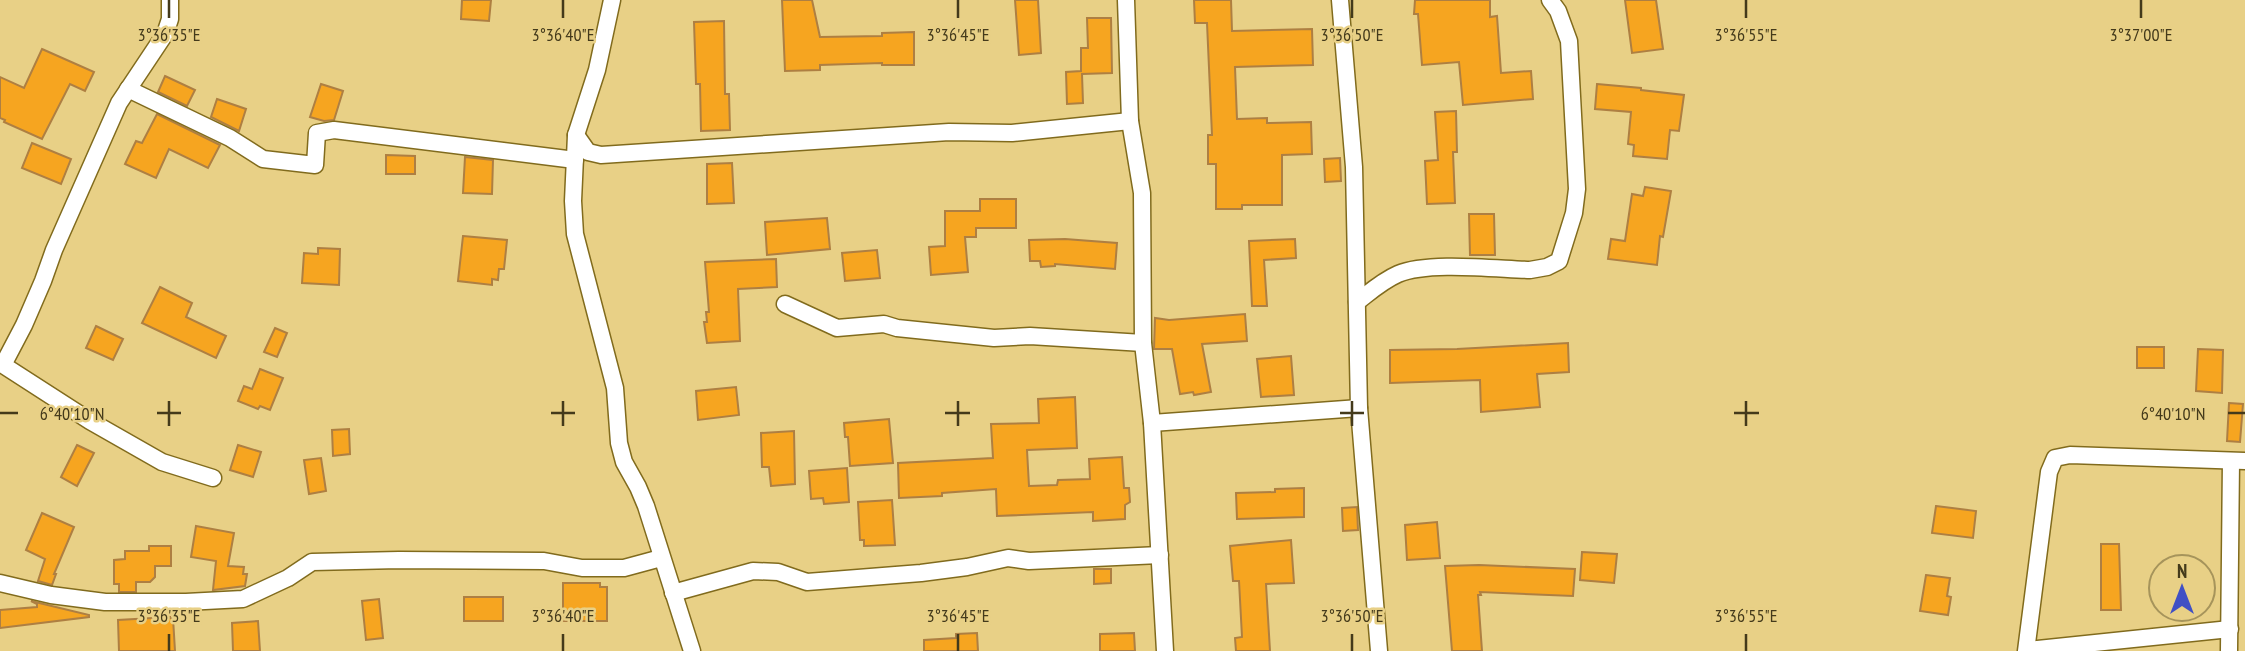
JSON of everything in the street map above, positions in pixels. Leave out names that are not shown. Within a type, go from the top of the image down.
[{"type":"street","points":[[170,0],[170,19],[165,34],[119,103],[24,325],[3,365],[90,421],[162,462],[213,478]]},
{"type":"street","points":[[612,0],[597,70],[576,135],[573,201],[575,234],[615,388],[619,443],[624,462],[646,506],[692,651]]},
{"type":"street","points":[[1126,0],[1130,121],[1142,193],[1143,343],[1152,423],[1165,651]]},
{"type":"street","points":[[1340,0],[1354,167],[1359,408],[1379,651]]},
{"type":"street","points":[[1357,302],[1384,281],[1400,273],[1426,267],[1530,270],[1547,267],[1559,261],[1574,213],[1577,189],[1569,41],[1558,11],[1550,0]]},
{"type":"street","points":[[128,89],[230,138],[263,159],[315,165],[317,133],[334,130],[575,160]]},
{"type":"street","points":[[576,135],[589,152],[601,155],[949,132],[1012,133],[1130,121]]},
{"type":"street","points":[[785,304],[837,328],[884,324],[897,328],[994,338],[1030,336],[1143,343]]},
{"type":"street","points":[[1152,423],[1359,408]]},
{"type":"street","points":[[2230,629],[2027,650],[2049,472],[2055,458],[2070,455],[2238,461],[2230,651]]},
{"type":"street","points":[[673,593],[753,571],[778,572],[807,582],[921,573],[1008,558],[1029,561],[1160,555]]},
{"type":"street","points":[[0,583],[51,595],[105,602],[186,602],[243,599],[288,578],[312,562],[544,561],[582,568],[624,568],[662,558]]},
{"type":"building","points":[[462,0],[491,0],[489,21],[461,19]]},
{"type":"building","points":[[782,0],[812,0],[820,37],[882,36],[882,33],[914,32],[914,65],[820,65],[820,70],[785,71]]},
{"type":"building","points":[[1015,0],[1038,0],[1041,53],[1019,55]]},
{"type":"building","points":[[1194,0],[1231,0],[1232,31],[1312,29],[1313,65],[1235,67],[1237,119],[1267,118],[1267,123],[1311,122],[1312,154],[1282,155],[1282,205],[1242,205],[1242,209],[1216,209],[1216,164],[1208,164],[1208,135],[1212,135],[1207,23],[1195,23]]},
{"type":"building","points":[[1415,0],[1490,0],[1490,17],[1497,16],[1501,73],[1531,71],[1533,99],[1463,105],[1459,62],[1422,65],[1418,14],[1414,14]]},
{"type":"building","points":[[1625,0],[1656,0],[1663,49],[1632,53]]},
{"type":"building","points":[[1087,18],[1111,18],[1112,73],[1082,74],[1083,103],[1067,104],[1066,72],[1081,71],[1081,48],[1088,48]]},
{"type":"building","points":[[724,21],[725,94],[729,94],[730,130],[701,131],[694,22]]},
{"type":"building","points":[[42,49],[94,72],[85,91],[70,84],[42,139],[0,118],[0,77],[24,88]]},
{"type":"building","points":[[165,76],[195,90],[187,106],[158,92]]},
{"type":"building","points":[[321,84],[343,91],[334,120],[324,121],[310,117]]},
{"type":"building","points":[[1597,84],[1684,95],[1679,131],[1670,130],[1667,159],[1633,156],[1634,145],[1628,144],[1631,112],[1595,109]]},
{"type":"building","points":[[217,99],[246,109],[239,131],[211,117]]},
{"type":"building","points":[[1456,111],[1457,152],[1453,152],[1455,203],[1427,204],[1425,161],[1438,160],[1435,112]]},
{"type":"building","points":[[157,114],[220,145],[208,168],[169,149],[156,178],[125,164],[136,141],[142,143]]},
{"type":"building","points":[[32,143],[71,159],[61,184],[22,168]]},
{"type":"building","points":[[386,155],[415,156],[415,174],[386,174]]},
{"type":"building","points":[[465,157],[493,160],[492,194],[463,193]]},
{"type":"building","points":[[1340,158],[1341,181],[1325,182],[1324,159]]},
{"type":"building","points":[[732,163],[734,203],[707,204],[707,164]]},
{"type":"building","points":[[1645,187],[1671,191],[1663,237],[1660,236],[1657,265],[1608,259],[1611,239],[1625,241],[1632,194],[1643,196]]},
{"type":"building","points":[[980,199],[1016,199],[1016,228],[976,228],[976,237],[965,237],[968,272],[931,275],[929,247],[945,246],[945,211],[980,211]]},
{"type":"building","points":[[1469,214],[1494,214],[1495,255],[1470,255]]},
{"type":"building","points":[[827,218],[830,249],[767,255],[765,222]]},
{"type":"building","points":[[463,236],[507,240],[504,269],[499,269],[498,280],[492,279],[492,285],[458,281]]},
{"type":"building","points":[[1065,239],[1117,243],[1115,269],[1055,264],[1041,267],[1040,261],[1030,261],[1029,240]]},
{"type":"building","points":[[1295,239],[1296,258],[1264,260],[1267,306],[1252,306],[1249,241]]},
{"type":"building","points":[[318,248],[340,249],[339,285],[302,283],[304,253],[318,254]]},
{"type":"building","points":[[877,250],[880,278],[845,281],[842,253]]},
{"type":"building","points":[[776,259],[777,287],[738,289],[740,341],[707,343],[704,322],[707,322],[706,312],[709,312],[705,262]]},
{"type":"building","points":[[160,287],[192,303],[186,317],[226,336],[216,358],[142,323]]},
{"type":"building","points":[[1245,314],[1247,341],[1202,344],[1211,392],[1180,394],[1172,349],[1154,349],[1155,318],[1169,320]]},
{"type":"building","points":[[96,326],[123,339],[113,360],[86,348]]},
{"type":"building","points":[[275,328],[287,333],[277,357],[264,352]]},
{"type":"building","points":[[1568,343],[1569,372],[1537,374],[1540,407],[1481,412],[1480,380],[1390,383],[1390,350]]},
{"type":"building","points":[[2137,347],[2164,347],[2164,368],[2137,368]]},
{"type":"building","points":[[2198,349],[2223,350],[2222,393],[2196,391]]},
{"type":"building","points":[[1291,356],[1294,395],[1261,397],[1257,359]]},
{"type":"building","points":[[260,369],[283,378],[270,410],[260,406],[258,409],[238,401],[244,386],[252,389]]},
{"type":"building","points":[[736,387],[739,415],[698,420],[696,391]]},
{"type":"building","points":[[1075,397],[1077,448],[1027,450],[1029,486],[1057,485],[1058,480],[1090,479],[1089,459],[1122,457],[1124,488],[1129,488],[1130,502],[1125,505],[1125,519],[1093,521],[1093,512],[997,516],[996,489],[899,498],[898,463],[993,458],[991,424],[1039,423],[1038,399]]},
{"type":"building","points":[[2229,403],[2243,404],[2240,442],[2227,441]]},
{"type":"building","points":[[889,419],[893,463],[850,466],[844,423]]},
{"type":"building","points":[[349,429],[350,454],[333,456],[332,430]]},
{"type":"building","points":[[794,431],[795,484],[771,486],[769,467],[762,467],[761,433]]},
{"type":"building","points":[[77,445],[94,453],[77,486],[61,477]]},
{"type":"building","points":[[238,445],[261,452],[253,477],[230,470]]},
{"type":"building","points":[[321,458],[326,491],[309,494],[304,460]]},
{"type":"building","points":[[847,468],[849,502],[824,504],[823,498],[811,499],[809,471]]},
{"type":"building","points":[[1304,488],[1304,517],[1237,519],[1236,493]]},
{"type":"building","points":[[892,500],[895,545],[864,546],[864,540],[860,540],[858,502]]},
{"type":"building","points":[[1936,506],[1976,511],[1973,538],[1932,533]]},
{"type":"building","points":[[1357,507],[1358,530],[1343,531],[1342,508]]},
{"type":"building","points":[[42,513],[74,527],[52,585],[38,581],[45,559],[26,550]]},
{"type":"building","points":[[1437,522],[1440,558],[1407,560],[1405,525]]},
{"type":"building","points":[[196,526],[234,533],[228,566],[244,567],[243,574],[247,574],[245,586],[213,590],[216,561],[191,557]]},
{"type":"building","points":[[1291,540],[1294,583],[1266,584],[1270,651],[1236,651],[1235,638],[1242,637],[1239,581],[1233,581],[1230,546]]},
{"type":"building","points":[[2101,544],[2119,544],[2121,610],[2101,610]]},
{"type":"building","points":[[149,546],[171,546],[171,566],[155,566],[155,577],[150,582],[136,582],[136,592],[119,592],[119,584],[114,584],[114,560],[125,559],[125,551],[149,551]]},
{"type":"building","points":[[1582,552],[1617,554],[1614,583],[1580,580]]},
{"type":"building","points":[[1445,566],[1575,569],[1573,596],[1480,592],[1481,595],[1478,595],[1482,651],[1452,651]]},
{"type":"building","points":[[1094,569],[1111,569],[1111,583],[1094,584]]},
{"type":"building","points":[[1926,575],[1950,578],[1948,615],[1920,611]]},
{"type":"building","points":[[563,583],[600,583],[600,587],[607,587],[607,621],[563,621]]},
{"type":"building","points":[[464,597],[503,597],[503,621],[464,621]]},
{"type":"building","points":[[379,599],[383,638],[366,640],[362,601]]},
{"type":"building","points":[[31,601],[89,617],[0,628],[0,610],[37,607],[37,604]]},
{"type":"building","points":[[173,618],[175,651],[119,651],[118,620]]},
{"type":"building","points":[[258,621],[260,651],[233,651],[232,623]]},
{"type":"building","points":[[977,633],[978,651],[924,651],[924,640],[956,638],[956,634]]},
{"type":"building","points":[[1134,633],[1135,651],[1100,651],[1100,634]]}]
